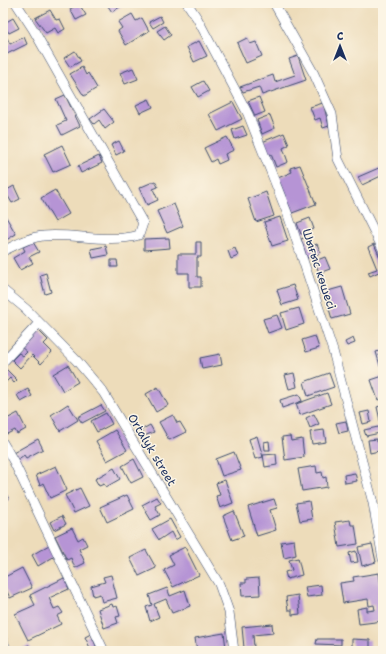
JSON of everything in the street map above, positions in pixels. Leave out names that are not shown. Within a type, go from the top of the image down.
[{"type":"street","points":[[3,251],[42,236],[127,239],[139,236],[143,223],[33,29],[16,3]]},
{"type":"street","name":"Шығыс көшесі","points":[[187,3],[197,18],[248,114],[288,215],[333,351],[373,503],[383,560]]},
{"type":"street","points":[[274,3],[314,74],[332,114],[338,159],[383,249]]},
{"type":"street","name":"Ortalyk street","points":[[3,290],[77,361],[103,392],[219,584],[229,612],[234,651]]},
{"type":"street","points":[[3,362],[39,323]]},
{"type":"street","points":[[3,443],[18,469],[104,651]]},
{"type":"street","points":[[3,641],[7,651]]},
{"type":"building","points":[[106,3],[126,3],[112,12]]},
{"type":"building","points":[[79,4],[86,15],[76,20],[70,9]]},
{"type":"building","points":[[50,10],[56,20],[60,19],[65,29],[58,33],[55,28],[46,33],[35,18]]},
{"type":"building","points":[[132,14],[136,21],[142,18],[149,31],[126,45],[118,31],[122,28],[118,22]]},
{"type":"building","points":[[160,16],[163,22],[153,28],[149,22]]},
{"type":"building","points":[[13,18],[19,28],[9,33],[3,24]]},
{"type":"building","points":[[165,26],[171,35],[164,40],[157,31]]},
{"type":"building","points":[[24,37],[27,44],[5,55],[3,51],[3,40],[7,38],[10,44]]},
{"type":"building","points":[[247,38],[250,44],[256,42],[262,56],[246,63],[237,43]]},
{"type":"building","points":[[199,41],[207,56],[194,62],[187,47]]},
{"type":"building","points":[[75,51],[81,61],[70,67],[64,58]]},
{"type":"building","points":[[298,56],[306,80],[262,95],[259,87],[243,92],[240,87],[273,75],[275,82],[295,75],[289,59]]},
{"type":"building","points":[[82,67],[86,75],[88,73],[97,88],[84,96],[70,74]]},
{"type":"building","points":[[133,68],[138,79],[125,84],[120,73]]},
{"type":"building","points":[[203,81],[209,91],[198,97],[192,87]]},
{"type":"building","points":[[65,95],[80,126],[62,135],[57,125],[66,121],[56,99]]},
{"type":"building","points":[[259,97],[265,112],[255,116],[248,101]]},
{"type":"building","points":[[149,99],[153,107],[140,113],[136,105]]},
{"type":"building","points":[[233,102],[242,119],[218,131],[209,114]]},
{"type":"building","points":[[323,103],[329,126],[323,128],[320,118],[315,120],[310,107]]},
{"type":"building","points":[[104,109],[114,122],[105,129],[99,120],[94,124],[90,119]]},
{"type":"building","points":[[270,115],[275,128],[262,134],[257,120]]},
{"type":"building","points":[[243,126],[247,135],[235,139],[232,130]]},
{"type":"building","points":[[284,133],[289,145],[283,148],[288,162],[276,167],[271,154],[267,155],[262,142]]},
{"type":"building","points":[[227,137],[234,150],[225,154],[227,160],[218,164],[216,159],[211,162],[204,148]]},
{"type":"building","points":[[119,141],[124,151],[116,155],[111,145]]},
{"type":"building","points":[[62,145],[71,164],[53,172],[44,154]]},
{"type":"building","points":[[99,156],[102,163],[81,173],[78,166]]},
{"type":"building","points":[[300,165],[316,204],[292,213],[278,178],[292,172],[290,168]]},
{"type":"building","points":[[381,167],[383,175],[362,185],[358,177]]},
{"type":"building","points":[[155,181],[158,187],[153,189],[158,200],[147,205],[139,188]]},
{"type":"building","points":[[14,186],[20,199],[12,203],[5,191]]},
{"type":"building","points":[[55,190],[69,214],[55,222],[41,198]]},
{"type":"building","points":[[266,192],[274,216],[256,222],[248,199]]},
{"type":"building","points":[[174,204],[183,226],[167,233],[157,211]]},
{"type":"building","points":[[3,212],[16,234],[3,242]]},
{"type":"building","points":[[280,217],[288,241],[272,246],[264,222]]},
{"type":"building","points":[[310,218],[314,229],[301,234],[297,223]]},
{"type":"building","points":[[306,237],[309,247],[317,244],[321,253],[307,258],[301,239]]},
{"type":"building","points":[[169,238],[170,248],[144,250],[144,239]]},
{"type":"building","points":[[33,242],[39,252],[29,257],[33,263],[20,270],[13,258],[25,251],[23,247]]},
{"type":"building","points":[[196,242],[201,242],[201,257],[197,257],[197,277],[201,277],[201,287],[189,287],[189,273],[178,273],[178,254],[196,254]]},
{"type":"building","points":[[374,244],[383,264],[383,270],[370,276],[368,272],[377,269],[368,247]]},
{"type":"building","points":[[106,246],[108,255],[93,258],[91,249]]},
{"type":"building","points":[[235,248],[238,256],[231,259],[228,251]]},
{"type":"building","points":[[325,257],[330,269],[319,273],[315,261]]},
{"type":"building","points":[[111,260],[117,260],[118,267],[111,267]]},
{"type":"building","points":[[46,273],[51,292],[45,294],[40,275]]},
{"type":"building","points":[[293,285],[298,300],[282,305],[277,290]]},
{"type":"building","points":[[342,287],[350,314],[332,319],[324,292]]},
{"type":"building","points":[[299,308],[304,324],[286,330],[281,313]]},
{"type":"building","points":[[277,315],[282,328],[268,333],[263,319]]},
{"type":"building","points":[[38,330],[48,340],[44,344],[52,352],[41,364],[32,355],[20,368],[12,360],[19,353],[23,356],[27,352],[21,347]]},
{"type":"building","points":[[315,336],[319,348],[306,352],[302,340]]},
{"type":"building","points":[[353,338],[355,343],[347,346],[345,342]]},
{"type":"building","points":[[383,350],[383,368],[381,369],[376,352]]},
{"type":"building","points":[[220,354],[222,365],[202,369],[200,358]]},
{"type":"building","points":[[68,365],[78,382],[63,391],[53,374]]},
{"type":"building","points":[[4,367],[17,380],[14,383],[10,378],[3,385]]},
{"type":"building","points":[[294,373],[297,387],[289,389],[285,375]]},
{"type":"building","points":[[329,373],[334,387],[308,396],[304,382]]},
{"type":"building","points":[[383,376],[383,398],[378,400],[371,380]]},
{"type":"building","points":[[158,387],[168,405],[156,412],[146,394]]},
{"type":"building","points":[[28,389],[32,396],[21,402],[17,395]]},
{"type":"building","points":[[327,393],[331,404],[300,415],[296,404]]},
{"type":"building","points":[[299,394],[302,401],[282,408],[280,400]]},
{"type":"building","points":[[68,404],[78,420],[60,431],[51,415]]},
{"type":"building","points":[[101,405],[105,411],[82,423],[78,417]]},
{"type":"building","points":[[383,405],[383,429],[382,429],[377,407]]},
{"type":"building","points":[[369,411],[371,422],[363,424],[360,413]]},
{"type":"building","points":[[18,413],[26,429],[17,434],[15,430],[7,434],[3,427],[3,421]]},
{"type":"building","points":[[106,413],[112,424],[97,432],[91,421]]},
{"type":"building","points":[[314,414],[319,424],[310,428],[306,418]]},
{"type":"building","points":[[173,415],[177,423],[180,422],[186,432],[169,440],[159,422]]},
{"type":"building","points":[[346,421],[348,431],[339,433],[336,423]]},
{"type":"building","points":[[150,425],[154,432],[144,436],[141,430]]},
{"type":"building","points":[[378,427],[380,433],[366,436],[364,430]]},
{"type":"building","points":[[115,430],[127,450],[107,461],[96,441]]},
{"type":"building","points":[[324,430],[326,442],[312,444],[310,432]]},
{"type":"building","points":[[257,436],[263,457],[255,459],[249,439]]},
{"type":"building","points":[[290,436],[291,441],[302,439],[304,457],[285,460],[282,437]]},
{"type":"building","points":[[38,439],[43,449],[26,458],[24,455],[17,460],[13,453]]},
{"type":"building","points":[[377,439],[377,442],[383,441],[383,450],[370,453],[368,440]]},
{"type":"building","points":[[269,441],[270,450],[265,450],[264,442]]},
{"type":"building","points":[[234,452],[241,470],[222,476],[216,459]]},
{"type":"building","points":[[276,454],[277,465],[265,467],[263,455]]},
{"type":"building","points":[[134,459],[143,477],[131,483],[122,466]]},
{"type":"building","points":[[56,466],[67,490],[50,498],[43,483],[40,485],[36,475]]},
{"type":"building","points":[[316,466],[317,473],[322,472],[323,478],[326,477],[327,487],[302,491],[298,469]]},
{"type":"building","points":[[114,468],[120,479],[106,487],[104,484],[99,486],[95,479]]},
{"type":"building","points":[[355,473],[357,481],[345,483],[344,475]]},
{"type":"building","points":[[225,480],[233,503],[220,508],[216,496],[220,495],[216,483]]},
{"type":"building","points":[[80,488],[89,506],[74,513],[65,495]]},
{"type":"building","points":[[3,489],[9,499],[3,501]]},
{"type":"building","points":[[127,495],[134,509],[107,522],[100,507]]},
{"type":"building","points":[[157,497],[161,503],[155,506],[160,515],[151,520],[142,505]]},
{"type":"building","points":[[274,499],[277,508],[270,510],[276,530],[257,536],[248,507]]},
{"type":"building","points":[[309,501],[312,519],[300,521],[296,503]]},
{"type":"building","points":[[234,511],[244,536],[232,540],[223,516]]},
{"type":"building","points":[[62,516],[66,524],[54,530],[50,522]]},
{"type":"building","points":[[170,519],[180,537],[175,540],[171,532],[159,540],[152,529]]},
{"type":"building","points":[[350,520],[351,525],[355,525],[358,544],[339,547],[335,522]]},
{"type":"building","points":[[72,528],[78,540],[83,537],[87,545],[79,549],[85,563],[75,568],[71,558],[67,560],[55,536]]},
{"type":"building","points":[[294,540],[296,555],[284,558],[281,542]]},
{"type":"building","points":[[372,544],[376,562],[362,566],[358,547]]},
{"type":"building","points":[[49,545],[55,556],[38,566],[32,555]]},
{"type":"building","points":[[185,547],[199,575],[173,587],[164,570],[174,565],[169,555]]},
{"type":"building","points":[[146,550],[156,568],[139,576],[130,558]]},
{"type":"building","points":[[356,551],[358,562],[351,563],[349,553]]},
{"type":"building","points":[[298,558],[302,575],[287,579],[285,572],[292,570],[289,560]]},
{"type":"building","points":[[22,568],[32,588],[10,598],[3,583],[3,578]]},
{"type":"building","points":[[379,573],[383,600],[383,621],[359,624],[357,609],[367,607],[367,611],[375,610],[374,605],[369,606],[368,599],[343,603],[340,583],[354,581],[353,577]]},
{"type":"building","points":[[111,575],[117,598],[102,602],[100,594],[93,596],[91,586],[105,582],[103,577]]},
{"type":"building","points":[[64,578],[69,589],[49,598],[54,609],[59,607],[63,613],[57,616],[61,624],[28,640],[15,614],[35,605],[30,595]]},
{"type":"building","points":[[259,578],[260,595],[242,596],[241,583],[246,583],[246,579]]},
{"type":"building","points":[[321,585],[322,595],[307,597],[305,587]]},
{"type":"building","points":[[167,588],[170,596],[185,590],[190,606],[172,613],[166,599],[154,604],[159,617],[150,621],[146,607],[152,605],[149,595]]},
{"type":"building","points":[[298,595],[300,614],[292,615],[292,610],[288,610],[286,597]]},
{"type":"building","points":[[112,604],[113,607],[117,606],[120,616],[116,617],[118,623],[104,628],[98,609]]},
{"type":"building","points":[[272,624],[273,633],[253,635],[254,647],[244,648],[242,627]]},
{"type":"building","points":[[224,633],[226,648],[197,651],[195,638]]},
{"type":"building","points":[[91,634],[98,651],[83,651],[90,648],[85,637]]},
{"type":"building","points":[[317,639],[341,639],[341,645],[316,644]]},
{"type":"building","points":[[352,639],[370,640],[370,651],[352,651]]},
{"type":"building","points":[[29,645],[32,651],[16,651]]}]
